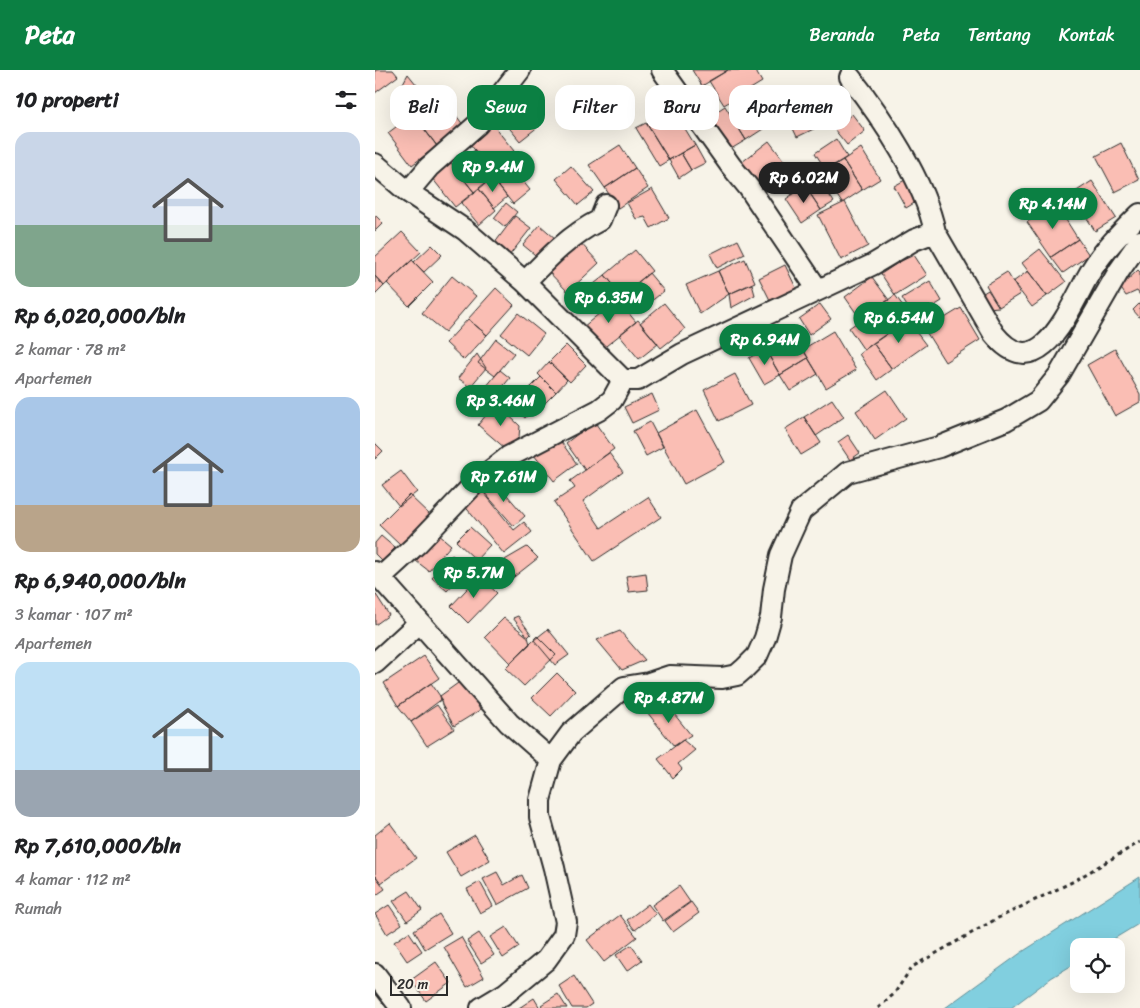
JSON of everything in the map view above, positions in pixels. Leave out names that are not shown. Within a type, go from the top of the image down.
[{"type":"street","points":[[408,192],[429,167],[478,124],[520,70]]},
{"type":"street","points":[[662,70],[749,188],[819,290]]},
{"type":"street","points":[[850,77],[877,110],[915,179],[931,213],[935,232],[998,340],[1014,352],[1030,352],[1046,344],[1068,316],[1093,268],[1117,236],[1140,214]]},
{"type":"street","points":[[375,164],[408,192],[465,230],[525,282],[623,380],[639,380],[682,354],[872,265],[914,240],[935,232]]},
{"type":"street","points":[[525,282],[560,246],[600,220],[606,205]]},
{"type":"street","points":[[481,1008],[506,993],[546,960],[564,935],[566,922],[555,868],[541,817],[540,800],[551,760],[571,733],[624,687],[649,683],[670,676],[722,678],[737,675],[757,656],[765,638],[771,617],[781,555],[801,511],[848,472],[939,446],[1006,420],[1038,401],[1059,375],[1119,271],[1140,241]]},
{"type":"street","points":[[551,760],[509,723],[377,575],[417,544],[475,483],[508,457],[599,410],[612,400],[623,380]]},
{"type":"street","points":[[375,663],[419,623]]},
{"type":"street","points":[[375,974],[401,1008]]},
{"type":"path","points":[[878,1008],[894,994],[912,967],[998,918],[1074,881],[1140,842]]},
{"type":"water","points":[[1140,877],[1140,923],[1115,938],[1070,938],[1070,966],[1051,978],[1011,1008],[945,1008],[1022,952]]},
{"type":"building","points":[[375,70],[393,70],[398,76],[375,93]]},
{"type":"building","points":[[692,70],[728,70],[704,85],[701,85]]},
{"type":"building","points":[[728,70],[755,70],[762,82],[757,85],[729,85],[729,102],[724,105],[719,97],[719,85],[712,85],[709,81]]},
{"type":"building","points":[[408,74],[417,85],[402,85]]},
{"type":"building","points":[[725,106],[729,112],[729,130],[740,130],[746,140],[726,152],[712,130],[719,130],[719,110]]},
{"type":"building","points":[[851,115],[865,131],[847,145],[835,130],[851,130]]},
{"type":"building","points":[[457,117],[464,126],[437,146],[425,130],[457,130]]},
{"type":"building","points":[[645,124],[645,130],[650,130],[669,160],[659,166],[636,128]]},
{"type":"building","points":[[392,130],[425,130],[437,146],[412,165],[388,133]]},
{"type":"building","points":[[487,130],[497,130],[514,151],[490,169],[470,144]]},
{"type":"building","points":[[511,130],[534,130],[520,141]]},
{"type":"building","points":[[651,130],[686,130],[695,145],[669,160]]},
{"type":"building","points":[[740,130],[761,130],[746,140]]},
{"type":"building","points":[[794,130],[811,130],[797,137]]},
{"type":"building","points":[[836,139],[847,157],[826,170],[815,153]]},
{"type":"building","points":[[769,141],[785,162],[757,182],[742,162]]},
{"type":"building","points":[[1121,143],[1139,180],[1115,192],[1096,156]]},
{"type":"building","points":[[620,145],[635,168],[605,188],[589,165]]},
{"type":"building","points":[[695,145],[705,163],[691,170],[681,153]]},
{"type":"building","points":[[861,148],[880,179],[862,190],[843,160]]},
{"type":"building","points":[[475,150],[495,175],[474,192],[454,167]]},
{"type":"building","points":[[681,153],[691,170],[679,178],[669,160]]},
{"type":"building","points":[[843,160],[862,190],[842,203],[822,173]]},
{"type":"building","points":[[797,162],[811,182],[792,195],[779,175]]},
{"type":"building","points":[[451,163],[474,192],[455,207],[432,178]]},
{"type":"building","points":[[509,164],[530,190],[513,204],[492,178]]},
{"type":"building","points":[[571,166],[594,192],[578,205],[556,179]]},
{"type":"building","points":[[635,168],[648,188],[618,208],[605,188]]},
{"type":"building","points":[[492,178],[507,197],[494,208],[479,189]]},
{"type":"building","points":[[818,178],[834,202],[821,210],[805,186]]},
{"type":"building","points":[[905,180],[916,202],[906,208],[894,186]]},
{"type":"building","points":[[1092,181],[1116,218],[1095,231],[1072,194]]},
{"type":"building","points":[[805,186],[821,210],[802,223],[786,199]]},
{"type":"building","points":[[479,189],[496,210],[479,225],[461,203]]},
{"type":"building","points":[[652,189],[669,218],[651,228],[645,217],[636,219],[627,203]]},
{"type":"building","points":[[845,202],[868,246],[841,260],[818,215]]},
{"type":"building","points":[[506,203],[517,212],[505,227],[494,218]]},
{"type":"building","points":[[1056,204],[1078,239],[1051,257],[1027,222]]},
{"type":"building","points":[[375,215],[383,223],[375,231]]},
{"type":"building","points":[[515,216],[531,228],[509,256],[494,244]]},
{"type":"building","points":[[540,225],[556,239],[540,259],[523,245]]},
{"type":"building","points":[[402,232],[421,252],[384,286],[375,276],[375,257]]},
{"type":"building","points":[[577,239],[599,263],[568,292],[546,269]]},
{"type":"building","points":[[1078,239],[1089,255],[1063,273],[1051,257]]},
{"type":"building","points":[[738,240],[745,254],[717,268],[710,254]]},
{"type":"building","points":[[432,245],[442,255],[424,272],[414,262]]},
{"type":"building","points":[[1040,249],[1066,282],[1047,296],[1022,263]]},
{"type":"building","points":[[635,250],[652,271],[622,295],[605,275]]},
{"type":"building","points":[[914,255],[927,275],[895,295],[881,274]]},
{"type":"building","points":[[745,259],[755,282],[729,294],[718,271]]},
{"type":"building","points":[[412,260],[433,282],[409,306],[387,283]]},
{"type":"building","points":[[785,265],[798,292],[772,304],[759,278]]},
{"type":"building","points":[[1138,270],[1140,272],[1140,295],[1137,291],[1126,296],[1120,287]]},
{"type":"building","points":[[718,271],[729,294],[700,314],[686,285]]},
{"type":"building","points":[[1028,271],[1047,296],[1032,307],[1013,282]]},
{"type":"building","points":[[1007,272],[1020,294],[999,307],[986,285]]},
{"type":"building","points":[[649,273],[664,291],[639,311],[625,293]]},
{"type":"building","points":[[605,275],[622,295],[599,314],[583,293]]},
{"type":"building","points":[[375,276],[384,286],[375,295]]},
{"type":"building","points":[[452,276],[476,296],[445,332],[422,313]]},
{"type":"building","points":[[872,277],[889,300],[861,320],[845,297]]},
{"type":"building","points":[[930,281],[942,301],[914,318],[902,298]]},
{"type":"building","points":[[752,284],[755,295],[731,308],[729,294]]},
{"type":"building","points":[[496,288],[514,305],[487,335],[468,319]]},
{"type":"building","points":[[988,290],[999,307],[988,308],[980,295]]},
{"type":"building","points":[[895,295],[911,317],[864,350],[849,328]]},
{"type":"building","points":[[617,299],[636,322],[601,350],[583,327]]},
{"type":"building","points":[[664,303],[685,329],[661,348],[640,323]]},
{"type":"building","points":[[1140,303],[1140,318],[1133,310]]},
{"type":"building","points":[[820,304],[831,319],[809,335],[799,319]]},
{"type":"building","points":[[961,308],[980,340],[945,362],[925,330]]},
{"type":"building","points":[[518,313],[544,334],[527,355],[501,334]]},
{"type":"building","points":[[468,319],[487,335],[464,360],[446,343]]},
{"type":"building","points":[[638,320],[658,344],[639,359],[619,335]]},
{"type":"building","points":[[907,320],[926,345],[892,369],[873,343]]},
{"type":"building","points":[[833,331],[856,370],[826,388],[803,349]]},
{"type":"building","points":[[792,332],[808,358],[780,375],[765,349]]},
{"type":"building","points":[[496,339],[514,353],[495,376],[478,363]]},
{"type":"building","points":[[873,343],[892,369],[877,380],[859,354]]},
{"type":"building","points":[[566,345],[586,365],[570,382],[549,362]]},
{"type":"building","points":[[765,349],[780,375],[764,384],[749,358]]},
{"type":"building","points":[[1115,349],[1140,394],[1140,402],[1115,416],[1087,365]]},
{"type":"building","points":[[477,354],[486,368],[470,387],[458,378]]},
{"type":"building","points":[[808,358],[818,374],[790,391],[780,375]]},
{"type":"building","points":[[549,362],[567,380],[556,392],[538,374]]},
{"type":"building","points":[[500,370],[510,378],[491,401],[481,393]]},
{"type":"building","points":[[735,374],[751,405],[719,421],[704,390]]},
{"type":"building","points":[[541,377],[556,392],[545,403],[529,389]]},
{"type":"building","points":[[529,389],[545,403],[537,410],[522,396]]},
{"type":"building","points":[[887,390],[906,418],[875,440],[856,411]]},
{"type":"building","points":[[652,394],[659,410],[632,423],[624,407]]},
{"type":"building","points":[[524,397],[535,408],[525,418],[514,408]]},
{"type":"building","points":[[832,399],[844,417],[816,436],[804,417]]},
{"type":"building","points":[[496,403],[520,426],[519,437],[506,449],[478,425]]},
{"type":"building","points":[[697,410],[725,462],[684,484],[656,433]]},
{"type":"building","points":[[804,417],[821,443],[801,455],[785,429]]},
{"type":"building","points":[[650,422],[663,447],[646,456],[633,431]]},
{"type":"building","points":[[596,424],[614,449],[585,470],[566,443],[583,430]]},
{"type":"building","points":[[848,435],[860,453],[850,460],[838,442]]},
{"type":"building","points":[[559,439],[577,464],[554,481],[534,455]]},
{"type":"building","points":[[375,443],[383,451],[375,459]]},
{"type":"building","points":[[609,453],[623,472],[583,501],[601,528],[648,497],[661,517],[594,561],[554,502],[575,488],[570,481]]},
{"type":"building","points":[[401,471],[417,492],[399,506],[382,485]]},
{"type":"building","points":[[495,481],[525,516],[514,526],[483,491]]},
{"type":"building","points":[[481,489],[514,530],[524,522],[532,532],[504,554],[463,504]]},
{"type":"building","points":[[409,495],[431,516],[401,546],[379,525]]},
{"type":"building","points":[[470,527],[490,545],[476,560],[456,541]]},
{"type":"building","points":[[438,534],[451,545],[429,571],[416,561]]},
{"type":"building","points":[[381,536],[395,548],[382,561],[375,554],[375,543]]},
{"type":"building","points":[[527,547],[538,558],[505,584],[491,568]]},
{"type":"building","points":[[452,555],[467,568],[447,591],[432,578]]},
{"type":"building","points":[[646,573],[648,590],[629,592],[626,576]]},
{"type":"building","points":[[479,576],[497,593],[468,623],[451,606]]},
{"type":"building","points":[[375,593],[389,615],[375,625]]},
{"type":"building","points":[[518,616],[531,634],[528,637],[513,618]]},
{"type":"building","points":[[504,618],[528,637],[530,644],[510,663],[485,637]]},
{"type":"building","points":[[548,629],[569,655],[555,665],[534,640]]},
{"type":"building","points":[[620,631],[645,660],[622,670],[597,640]]},
{"type":"building","points":[[537,636],[556,655],[524,686],[505,668]]},
{"type":"building","points":[[424,656],[439,678],[398,706],[384,683]]},
{"type":"building","points":[[557,673],[575,691],[551,716],[532,698]]},
{"type":"building","points":[[465,678],[480,710],[454,726],[442,705],[440,696]]},
{"type":"building","points":[[431,683],[442,699],[411,722],[398,706]]},
{"type":"building","points":[[661,693],[666,704],[647,712],[641,699]]},
{"type":"building","points":[[666,704],[691,735],[674,746],[647,712]]},
{"type":"building","points":[[437,705],[454,729],[427,746],[411,722]]},
{"type":"building","points":[[683,740],[695,750],[678,764],[682,769],[673,778],[658,759]]},
{"type":"building","points":[[390,823],[416,858],[381,883],[375,875],[375,835]]},
{"type":"building","points":[[475,835],[490,860],[461,877],[446,852]]},
{"type":"building","points":[[497,872],[504,885],[522,875],[528,888],[497,905],[483,879]]},
{"type":"building","points":[[375,875],[385,889],[375,896]]},
{"type":"building","points":[[480,882],[493,906],[480,913],[467,889]]},
{"type":"building","points":[[679,886],[690,902],[663,921],[652,905]]},
{"type":"building","points":[[409,891],[422,910],[407,921],[393,901]]},
{"type":"building","points":[[691,902],[699,913],[673,932],[665,921]]},
{"type":"building","points":[[648,904],[656,914],[635,930],[627,920]]},
{"type":"building","points":[[389,905],[402,924],[387,934],[375,914]]},
{"type":"building","points":[[439,914],[451,933],[425,949],[414,930]]},
{"type":"building","points":[[620,915],[637,937],[604,962],[587,940]]},
{"type":"building","points":[[506,927],[519,947],[503,958],[490,937]]},
{"type":"building","points":[[409,932],[422,951],[407,961],[394,942]]},
{"type":"building","points":[[479,933],[494,955],[481,963],[467,941]]},
{"type":"building","points":[[461,937],[484,977],[467,987],[444,947]]},
{"type":"building","points":[[631,945],[642,960],[627,971],[616,955]]},
{"type":"building","points":[[436,962],[451,983],[426,1001],[411,980]]},
{"type":"building","points":[[574,976],[592,1004],[586,1008],[572,1008],[559,986]]},
{"type":"building","points":[[558,994],[567,1008],[544,1008],[541,1005]]},
{"type":"building","points":[[534,998],[540,1008],[519,1008]]}]
